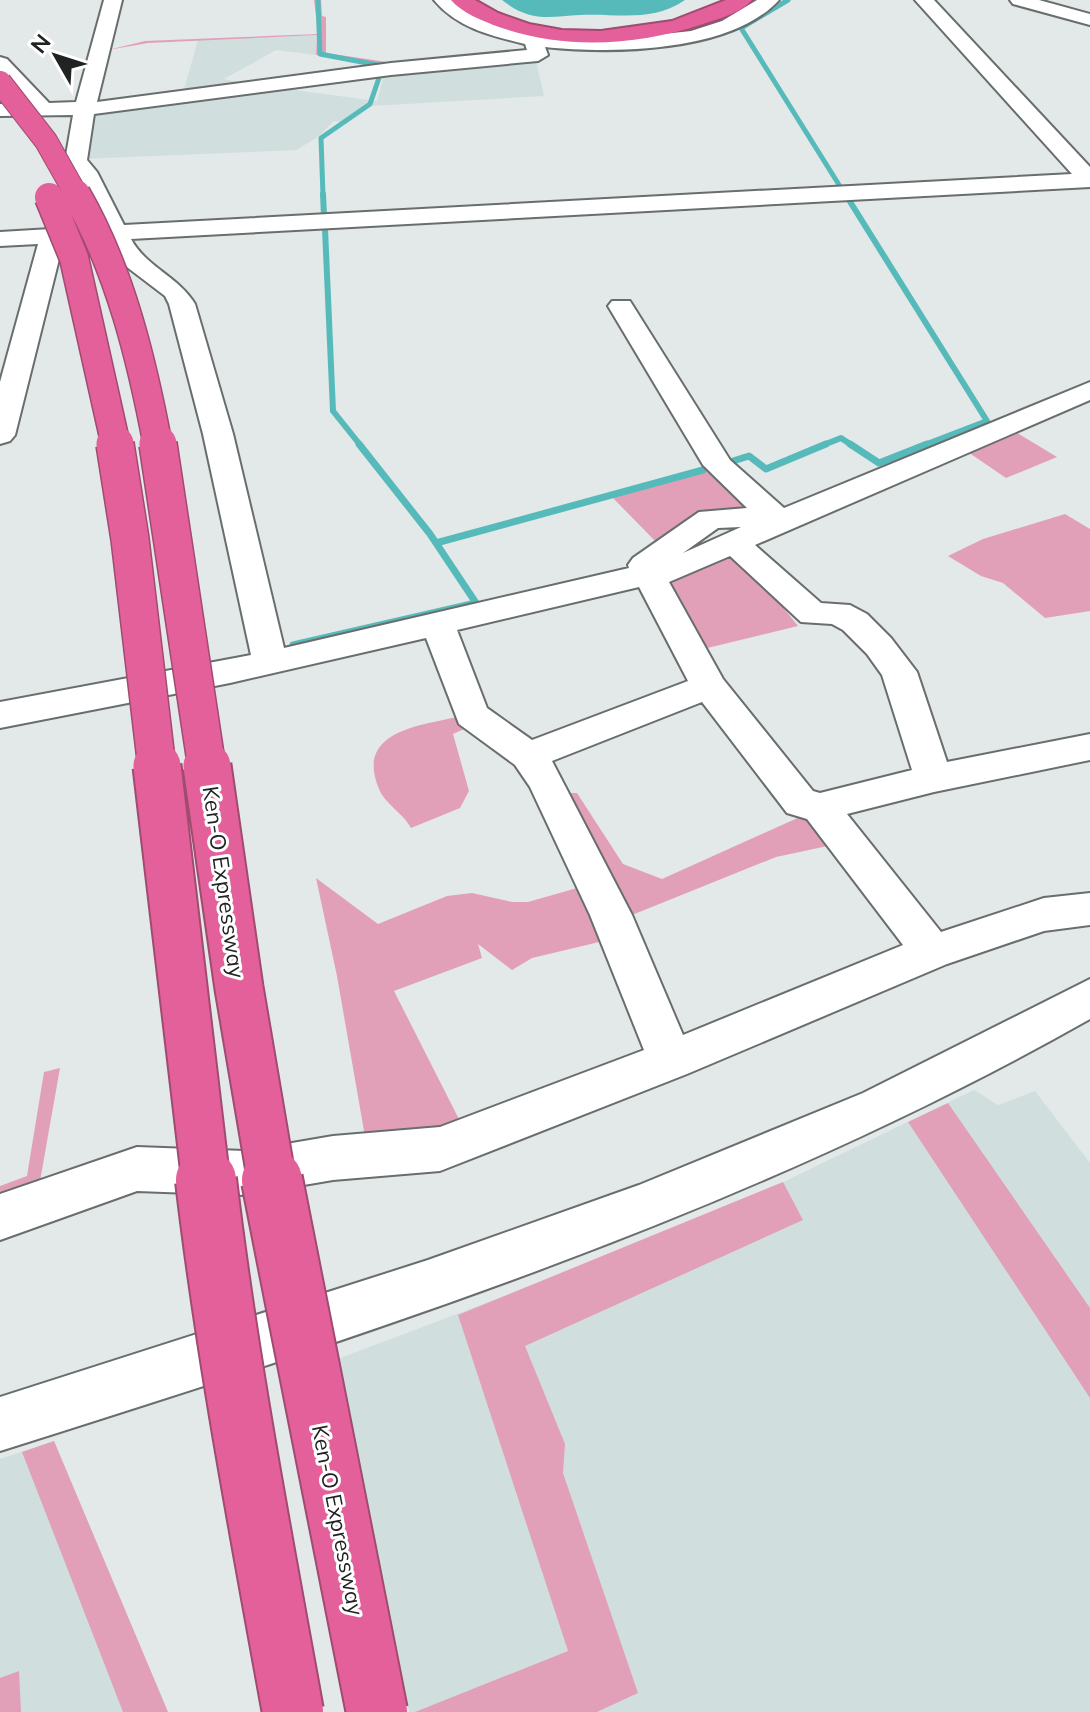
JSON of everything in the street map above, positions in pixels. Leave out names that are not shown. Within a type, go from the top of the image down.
[{"type":"highway","points":[[461,0],[502,22],[616,36],[675,28],[707,19],[742,0]]},
{"type":"highway","points":[[474,0],[512,20],[572,33],[622,31],[674,24],[706,12],[717,0]]},
{"type":"highway","name":"Ken-O Expressway","points":[[0,82],[52,148],[83,204],[117,280],[146,386],[169,503],[246,1035],[278,1218],[377,1712]]},
{"type":"highway","points":[[0,118],[31,164],[74,258],[110,410],[130,539],[217,1276],[244,1447],[293,1712]]},
{"type":"street","points":[[97,42],[95,25],[102,0]]},
{"type":"street","points":[[113,0],[97,42],[76,161],[86,172],[133,263],[175,292],[182,304],[218,434],[270,662]]},
{"type":"street","points":[[443,0],[469,20],[533,38],[591,47],[666,41],[721,28],[770,0]]},
{"type":"street","points":[[924,0],[1090,180]]},
{"type":"street","points":[[1019,0],[1090,20]]},
{"type":"street","points":[[0,110],[134,105],[391,69],[538,55],[533,38]]},
{"type":"street","points":[[0,63],[44,110]]},
{"type":"street","points":[[0,239],[1090,180]]},
{"type":"street","points":[[0,435],[52,237]]},
{"type":"street","points":[[621,306],[718,465],[777,519]]},
{"type":"street","points":[[0,715],[96,699],[438,625],[648,571],[734,543],[777,519],[970,439],[1050,410],[1090,390]]},
{"type":"street","points":[[1050,410],[1090,402]]},
{"type":"street","points":[[648,571],[710,519],[777,519]]},
{"type":"street","points":[[734,543],[813,614],[838,613],[855,622],[879,646],[899,672],[934,778]]},
{"type":"street","points":[[648,571],[709,686],[801,803],[820,807],[934,778],[1090,747]]},
{"type":"street","points":[[438,625],[472,715],[528,756],[546,781],[611,915],[671,1060]]},
{"type":"street","points":[[528,756],[709,686]]},
{"type":"street","points":[[820,807],[932,952]]},
{"type":"street","points":[[0,1217],[137,1169],[245,1173],[333,1158],[440,1149],[671,1060],[932,952],[1044,915],[1090,909]]},
{"type":"street","points":[[0,1424],[178,1368],[598,1223],[850,1121],[1090,997]]},
{"type":"shaded area","points":[[314,0],[321,0],[322,16],[326,17],[326,53],[387,62],[389,66],[316,55],[317,35],[148,43],[108,50],[145,41],[318,34]]},
{"type":"shaded area","points":[[317,35],[316,55],[276,50],[224,79],[251,85],[183,93],[198,40]]},
{"type":"shaded area","points":[[536,61],[544,96],[372,106],[347,123],[334,121],[318,137],[296,150],[82,159],[93,112],[272,87],[377,101],[385,71]]},
{"type":"shaded area","points":[[1014,431],[1057,457],[1006,478],[962,448]]},
{"type":"shaded area","points":[[712,469],[751,502],[745,510],[660,546],[613,498]]},
{"type":"shaded area","points":[[1065,514],[1090,529],[1090,611],[1045,618],[1003,583],[981,576],[948,556],[983,539]]},
{"type":"shaded area","points":[[738,552],[798,626],[699,650],[674,609],[668,577]]},
{"type":"shaded area","points":[[462,716],[473,725],[453,734],[469,791],[460,808],[411,828],[379,789],[374,769],[376,754],[384,742],[396,734],[412,727]]},
{"type":"shaded area","points":[[562,793],[577,793],[623,864],[662,879],[802,816],[824,825],[837,844],[776,857],[632,915]]},
{"type":"shaded area","points":[[316,878],[378,924],[447,896],[472,893],[512,902],[528,902],[591,884],[616,938],[532,958],[512,970],[478,944],[482,958],[394,991],[465,1131],[367,1148],[337,976]]},
{"type":"shaded area","points":[[60,1068],[37,1198],[0,1212],[0,1186],[27,1176],[44,1072]]},
{"type":"shaded area","points":[[974,1090],[998,1105],[1035,1091],[1090,1163],[1090,1712],[409,1712],[330,1362],[588,1264],[775,1186]]},
{"type":"shaded area","points":[[948,1103],[1090,1308],[1090,1398],[908,1122]]},
{"type":"shaded area","points":[[783,1182],[803,1220],[525,1346],[565,1444],[563,1473],[638,1693],[597,1712],[415,1712],[568,1651],[458,1315]]},
{"type":"shaded area","points":[[54,1441],[168,1712],[0,1712],[0,1459]]},
{"type":"shaded area","points":[[54,1441],[168,1712],[123,1712],[22,1452]]},
{"type":"shaded area","points":[[19,1671],[21,1712],[0,1712],[0,1678]]},
{"type":"water","points":[[502,0],[685,0],[647,14],[548,17],[521,12]]},
{"type":"waterway","points":[[318,0],[320,54],[383,66]]},
{"type":"waterway","points":[[788,0],[741,28],[841,188]]},
{"type":"waterway","points":[[323,196],[321,138],[370,104],[380,75]]},
{"type":"waterway","points":[[323,194],[324,216]]},
{"type":"waterway","points":[[849,200],[987,421],[922,446]]},
{"type":"waterway","points":[[325,229],[333,411],[361,446]]},
{"type":"waterway","points":[[826,444],[841,438],[850,444]]},
{"type":"waterway","points":[[359,444],[436,543]]},
{"type":"waterway","points":[[733,461],[749,456],[766,469],[826,444]]},
{"type":"waterway","points":[[821,446],[826,444]]},
{"type":"waterway","points":[[850,444],[879,463],[927,444]]},
{"type":"waterway","points":[[436,543],[703,470]]},
{"type":"waterway","points":[[293,645],[476,603],[436,543]]}]
